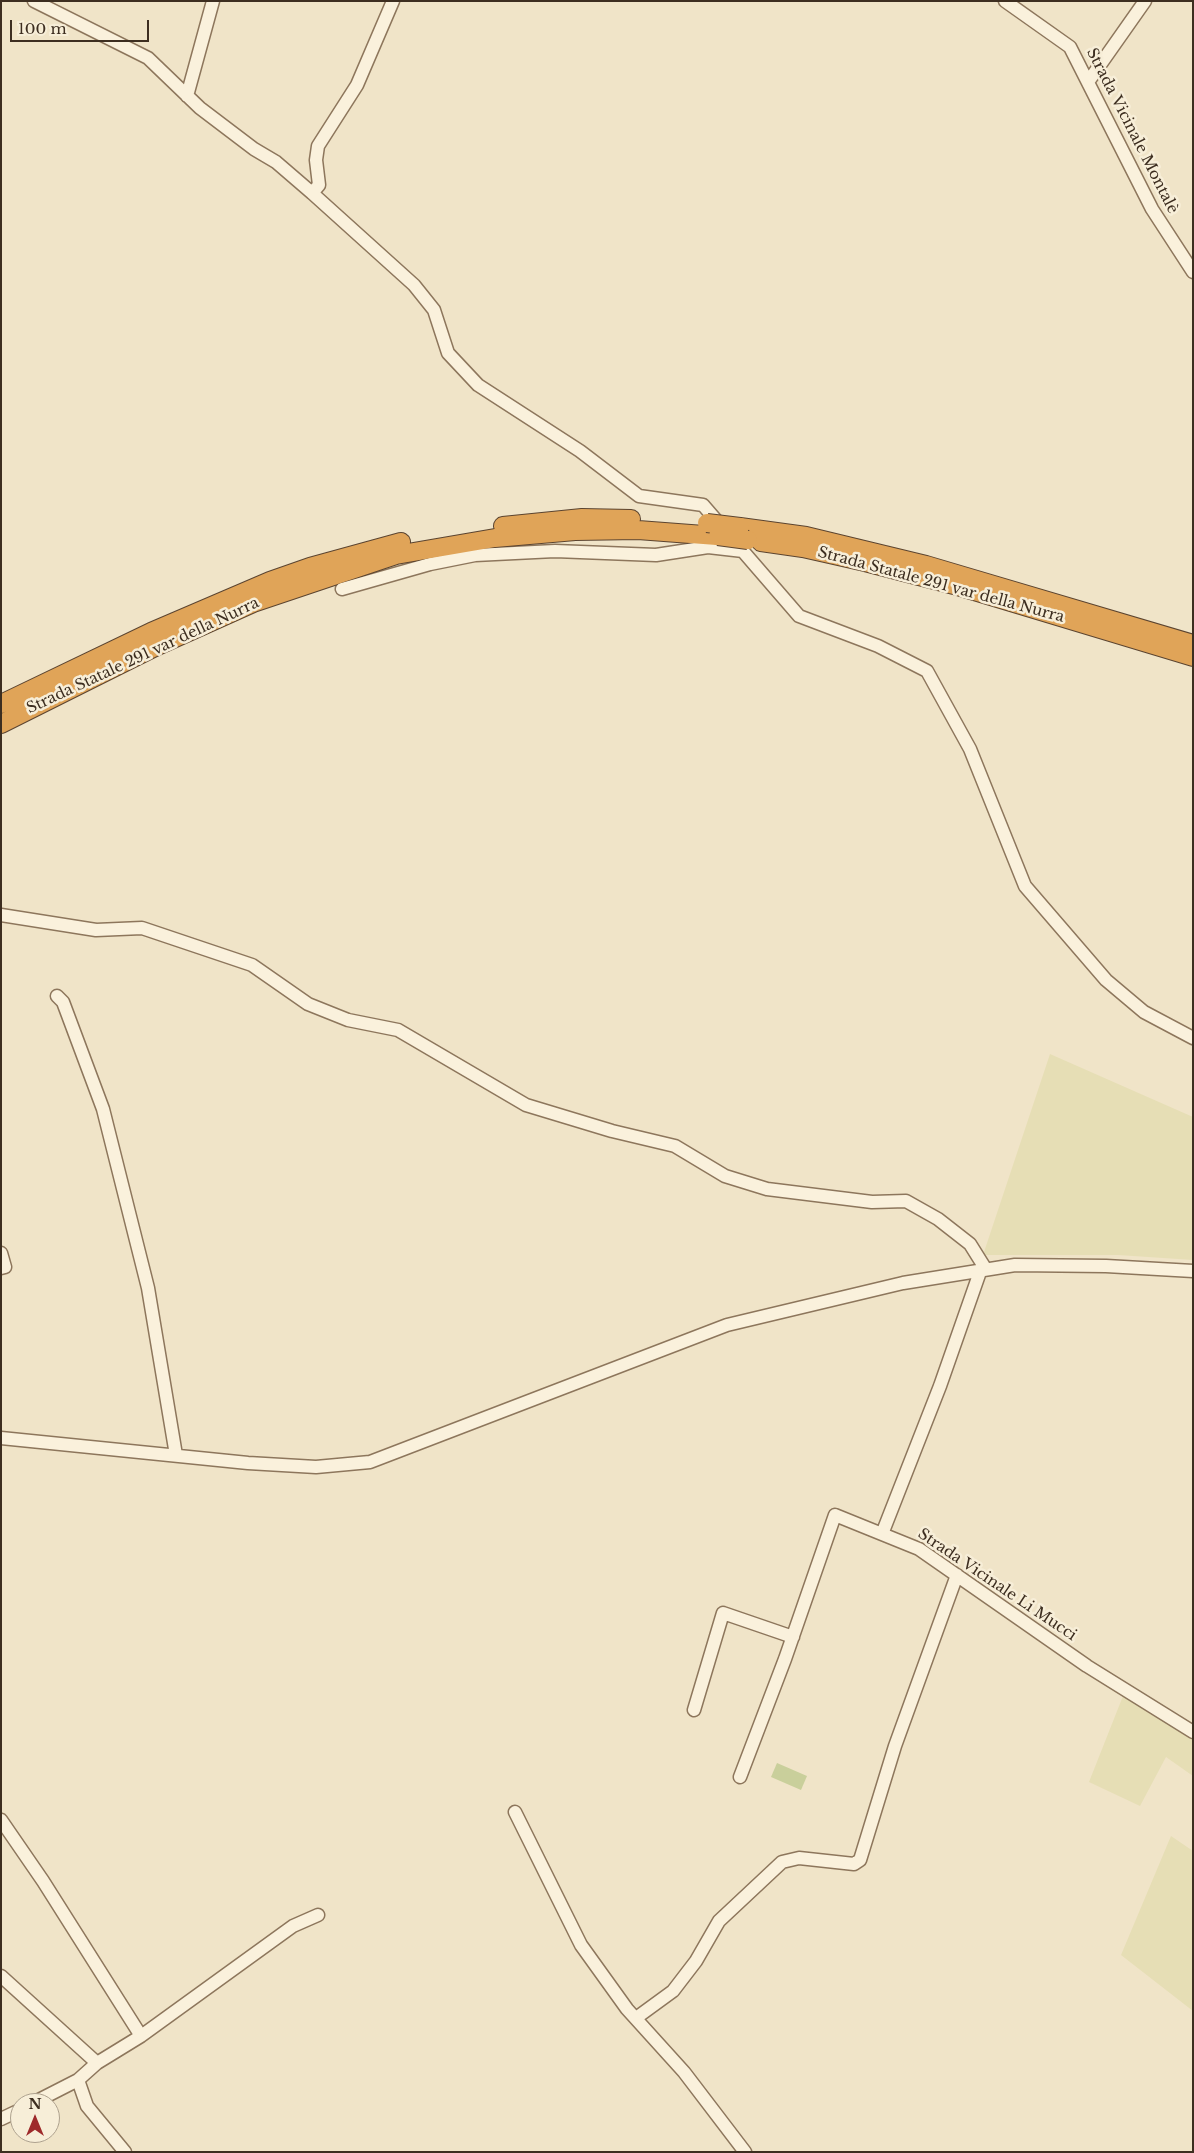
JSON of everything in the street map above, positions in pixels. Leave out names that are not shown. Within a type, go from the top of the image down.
[{"type":"highway","name":"Strada Statale 291 var della Nurra","points":[[1,704],[151,632],[270,581],[359,553],[405,541],[492,527],[582,518],[712,529],[744,539],[803,548],[945,583],[1193,657]]},
{"type":"highway","name":"Strada Statale 291 var della Nurra","points":[[1,724],[157,646],[253,603],[396,555],[495,538],[575,531],[712,529]]},
{"type":"highway","name":"Strada Statale 291 var della Nurra","points":[[744,539],[806,536],[926,565],[1193,644]]},
{"type":"street","points":[[34,1],[148,58],[200,108],[254,149],[276,162],[312,193],[414,285],[434,310],[448,353],[478,384],[580,452],[639,496],[702,505],[744,539],[799,616],[878,646],[927,671],[970,749],[1025,886],[1106,980],[1144,1012],[1193,1038]]},
{"type":"street","points":[[188,96],[213,1]]},
{"type":"street","points":[[312,193],[319,185],[316,160],[318,146],[357,85],[393,1]]},
{"type":"street","name":"Strada Vicinale Montalè","points":[[1005,1],[1070,47],[1152,209],[1193,272]]},
{"type":"street","points":[[1088,82],[1145,1]]},
{"type":"street","points":[[342,589],[430,564],[480,555],[555,551],[656,555],[708,548],[744,539]]},
{"type":"street","points":[[1,915],[96,930],[142,928],[252,965],[308,1004],[348,1020],[398,1030],[526,1106],[612,1131],[675,1146],[725,1176],[768,1189],[872,1202],[906,1201],[938,1219],[970,1244],[983,1269],[882,1534]]},
{"type":"street","points":[[57,996],[63,1002],[103,1109],[148,1288],[176,1455]]},
{"type":"street","points":[[1,1253],[5,1267],[1,1268]]},
{"type":"street","points":[[1,1438],[316,1467],[370,1462],[726,1325],[903,1283],[1015,1265],[1106,1266],[1193,1271]]},
{"type":"street","name":"Strada Vicinale Li Mucci","points":[[740,1777],[793,1637],[835,1515],[919,1549],[1088,1666],[1193,1732]]},
{"type":"street","points":[[636,2018],[673,1991],[696,1961],[719,1921],[782,1862],[799,1858],[854,1864],[860,1860],[895,1746],[957,1575]]},
{"type":"street","points":[[694,1710],[723,1613],[793,1637]]},
{"type":"street","points":[[515,1812],[581,1945],[636,2018],[684,2072],[745,2152]]},
{"type":"street","points":[[1,1820],[43,1881],[141,2036]]},
{"type":"street","points":[[53,2093],[78,2080],[97,2063],[141,2036],[293,1926],[318,1915]]},
{"type":"street","points":[[1,1976],[97,2063]]},
{"type":"street","points":[[78,2080],[88,2106],[125,2152]]},
{"type":"shaded area","points":[[1050,1054],[1193,1117],[1193,1260],[1118,1255],[983,1255]]},
{"type":"shaded area","points":[[1123,1696],[1193,1740],[1193,1776],[1166,1757],[1140,1806],[1089,1782]]},
{"type":"shaded area","points":[[1171,1836],[1193,1851],[1193,2011],[1121,1955]]},
{"type":"green space","points":[[777,1763],[807,1776],[801,1790],[771,1777]]}]
